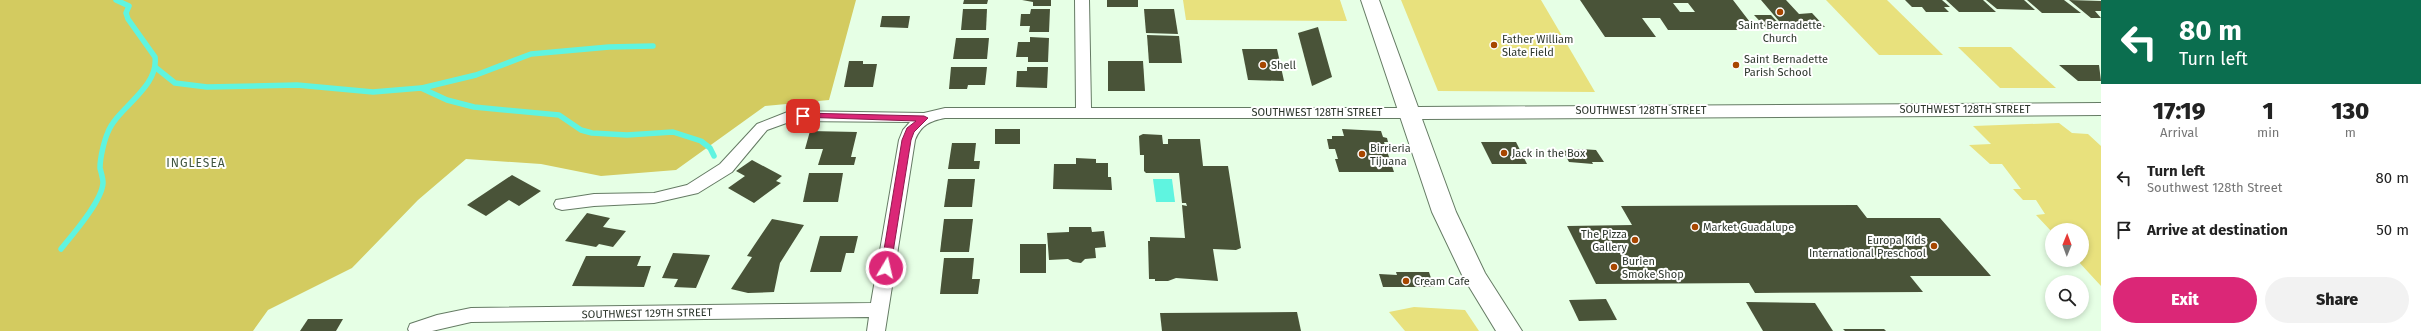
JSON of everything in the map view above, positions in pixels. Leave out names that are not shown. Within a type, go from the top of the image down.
[{"type":"main road","points":[[1370,0],[1444,212],[1460,249],[1509,331]]},
{"type":"main road","name":"SOUTHWEST 128TH STREET","points":[[1410,113],[2101,109]]},
{"type":"street","points":[[1082,0],[1084,113]]},
{"type":"street","name":"SOUTHWEST 128TH STREET","points":[[562,204],[594,200],[654,198],[692,189],[726,168],[762,127],[790,116],[924,118],[950,113],[1410,113]]},
{"type":"street","points":[[876,331],[907,140],[910,130],[924,118]]},
{"type":"street","name":"SOUTHWEST 129TH STREET","points":[[417,329],[437,322],[471,315],[879,310]]},
{"type":"shaded area","points":[[0,0],[856,0],[829,100],[765,106],[676,170],[601,176],[541,164],[466,159],[418,200],[352,268],[268,310],[253,331],[0,331]]},
{"type":"shaded area","points":[[1183,0],[1340,0],[1347,21],[1186,20]]},
{"type":"shaded area","name":"Father William Slate Field","points":[[1401,0],[1541,0],[1595,92],[1438,91]]},
{"type":"shaded area","points":[[1826,0],[1887,0],[1943,55],[1879,55]]},
{"type":"shaded area","points":[[1958,47],[2011,47],[2056,88],[2000,88]]},
{"type":"shaded area","points":[[2059,123],[2072,133],[2088,134],[2101,146],[2101,286],[2083,267],[2089,267],[2089,223],[2045,223],[2045,225],[2036,215],[2045,214],[2036,200],[2023,200],[2013,189],[2021,189],[2002,164],[1990,164],[1969,145],[1991,144],[1973,126]]},
{"type":"shaded area","points":[[1414,307],[1465,310],[1479,331],[1405,331],[1389,312]]},
{"type":"water","points":[[1153,179],[1172,179],[1175,202],[1156,202]]},
{"type":"building","points":[[964,0],[988,0],[987,4],[963,4]]},
{"type":"building","points":[[1022,0],[1051,0],[1051,6],[1033,6],[1033,2]]},
{"type":"building","points":[[1107,0],[1138,0],[1138,7],[1107,7]]},
{"type":"building","points":[[1580,0],[1733,0],[1756,30],[1668,30],[1660,18],[1642,18],[1656,37],[1605,37]],"holes":[[[1673,3],[1688,3],[1695,12],[1680,12]]]},
{"type":"building","points":[[1761,0],[1786,0],[1799,14],[1812,13],[1825,27],[1784,27]]},
{"type":"building","points":[[1905,0],[1942,0],[1950,7],[1944,7],[1949,12],[1926,12],[1922,7],[1912,7]]},
{"type":"building","points":[[1946,0],[1983,0],[1996,12],[1959,12]]},
{"type":"building","points":[[1986,0],[2024,0],[2035,10],[1997,9]]},
{"type":"building","points":[[2027,0],[2064,0],[2081,13],[2042,13]]},
{"type":"building","points":[[2069,0],[2101,1],[2101,11],[2095,11],[2101,18],[2091,18]]},
{"type":"building","points":[[963,9],[987,9],[986,30],[961,30]]},
{"type":"building","points":[[1031,9],[1050,9],[1049,32],[1029,32],[1030,26],[1020,26],[1021,14],[1030,14]]},
{"type":"building","points":[[1144,9],[1174,9],[1178,34],[1146,33]]},
{"type":"building","points":[[1754,15],[1771,15],[1785,30],[1768,30]]},
{"type":"building","points":[[882,16],[910,16],[908,28],[880,27]]},
{"type":"building","name":"Shell","points":[[1318,27],[1332,77],[1312,86],[1298,33]]},
{"type":"building","points":[[1147,35],[1179,36],[1182,63],[1149,63]]},
{"type":"building","points":[[1030,37],[1049,38],[1048,62],[1028,62],[1028,57],[1016,57],[1018,42],[1030,42]]},
{"type":"building","points":[[956,38],[989,38],[987,59],[953,59]]},
{"type":"building","name":"Shell","points":[[1242,49],[1277,49],[1284,81],[1248,80]]},
{"type":"building","points":[[849,61],[863,61],[863,64],[877,64],[873,87],[844,87]]},
{"type":"building","points":[[1108,61],[1143,61],[1145,91],[1108,91]]},
{"type":"building","points":[[2059,65],[2099,65],[2101,81],[2078,81]]},
{"type":"building","points":[[951,67],[987,67],[985,85],[968,85],[967,89],[949,89]]},
{"type":"building","points":[[1027,67],[1048,67],[1047,88],[1016,87],[1017,71],[1027,71]]},
{"type":"building","points":[[995,129],[1020,129],[1020,144],[995,144]]},
{"type":"building","name":"Birrieria Tijuana","points":[[1342,129],[1381,131],[1383,137],[1387,138],[1388,142],[1384,142],[1394,172],[1339,172],[1335,159],[1338,159],[1335,149],[1329,149],[1327,139],[1332,139],[1332,136],[1344,136]]},
{"type":"building","points":[[810,131],[857,132],[851,157],[856,157],[854,165],[818,165],[823,149],[805,149]]},
{"type":"building","points":[[1143,134],[1162,135],[1163,144],[1168,144],[1168,139],[1200,139],[1203,166],[1228,166],[1241,248],[1236,250],[1213,249],[1218,281],[1176,278],[1168,281],[1155,281],[1155,279],[1149,279],[1148,241],[1150,241],[1150,237],[1185,238],[1182,205],[1187,206],[1186,203],[1182,203],[1179,173],[1146,173],[1144,171],[1144,155],[1140,155],[1139,136]]},
{"type":"building","name":"Jack in the Box","points":[[1481,142],[1516,142],[1527,164],[1492,164]]},
{"type":"building","points":[[952,143],[976,143],[974,161],[980,161],[979,169],[948,169]]},
{"type":"building","points":[[1581,149],[1596,150],[1604,162],[1592,162],[1593,164],[1569,162],[1563,151]]},
{"type":"building","points":[[1076,158],[1096,159],[1096,163],[1108,163],[1108,177],[1111,177],[1112,190],[1053,189],[1054,164],[1076,164]]},
{"type":"building","points":[[752,160],[782,176],[776,181],[781,183],[754,203],[728,188],[745,176],[736,171]]},
{"type":"building","points":[[809,173],[843,173],[838,202],[803,202]]},
{"type":"building","points":[[512,175],[541,191],[519,206],[509,200],[486,216],[467,205]]},
{"type":"building","points":[[948,179],[975,179],[972,207],[944,207]]},
{"type":"building","points":[[1857,205],[1867,218],[1940,218],[1991,276],[1910,276],[1923,292],[1755,293],[1749,283],[1596,284],[1567,226],[1632,225],[1621,206]]},
{"type":"building","points":[[587,213],[610,218],[603,227],[626,231],[613,247],[599,244],[596,247],[565,241]]},
{"type":"building","points":[[772,219],[804,225],[780,263],[774,292],[748,293],[731,289],[752,257],[747,256]]},
{"type":"building","points":[[944,219],[973,219],[969,252],[940,252]]},
{"type":"building","points":[[1069,227],[1091,227],[1092,232],[1104,231],[1106,247],[1095,248],[1096,258],[1085,259],[1081,263],[1073,262],[1068,259],[1049,260],[1047,233],[1069,232]]},
{"type":"building","points":[[820,236],[858,236],[854,253],[846,253],[841,272],[810,272]]},
{"type":"building","points":[[1020,244],[1046,244],[1046,273],[1020,273]]},
{"type":"building","points":[[673,253],[710,255],[696,288],[674,287],[678,279],[662,278]]},
{"type":"building","points":[[586,256],[641,256],[637,266],[651,266],[644,287],[572,286]]},
{"type":"building","points":[[944,258],[974,258],[972,279],[980,279],[978,294],[940,294]]},
{"type":"building","name":"Cream Cafe","points":[[1396,272],[1429,272],[1434,287],[1383,287],[1379,274],[1397,275]]},
{"type":"building","points":[[1606,299],[1617,320],[1579,321],[1569,300]]},
{"type":"building","points":[[1746,302],[1815,303],[1833,331],[1763,331]]},
{"type":"building","points":[[1297,312],[1301,331],[1162,331],[1160,313]]},
{"type":"building","points":[[308,319],[343,319],[336,331],[300,331]]},
{"type":"building","points":[[1843,329],[1884,329],[1886,331],[1845,331]]},
{"type":"waterway","points":[[61,249],[98,199],[103,183],[100,168],[101,159],[108,132],[113,123],[144,88],[151,78],[154,68],[155,57],[128,19],[126,13],[129,6],[116,0]]},
{"type":"waterway","points":[[422,88],[476,75],[531,54],[609,47],[653,46]]},
{"type":"waterway","points":[[155,67],[175,83],[207,87],[297,85],[373,92],[421,88],[447,100],[474,107],[559,115],[581,130],[592,133],[627,135],[673,132],[701,141],[710,148],[714,156]]},
{"type":"place","name":"Saint Bernadette Church","points":[[1780,12]]},
{"type":"place","name":"Father William Slate Field","points":[[1494,45]]},
{"type":"place","name":"Shell","points":[[1263,65]]},
{"type":"place","name":"Saint Bernadette Parish School","points":[[1736,65]]},
{"type":"place","name":"Jack in the Box","points":[[1504,153]]},
{"type":"place","name":"Birrieria Tijuana","points":[[1362,154]]},
{"type":"place","name":"Market Guadalupe","points":[[1695,227]]},
{"type":"place","name":"The Pizza Gallery","points":[[1635,240]]},
{"type":"place","name":"Europa Kids International Preschool","points":[[1934,246]]},
{"type":"place","name":"Burien Smoke Shop","points":[[1614,267]]},
{"type":"place","name":"Cream Cafe","points":[[1406,281]]},
{"type":"district","name":"INGLESEA","points":[[196,163]]},
{"type":"route","points":[[803,116],[924,118],[910,130],[907,140],[886,268]]}]
